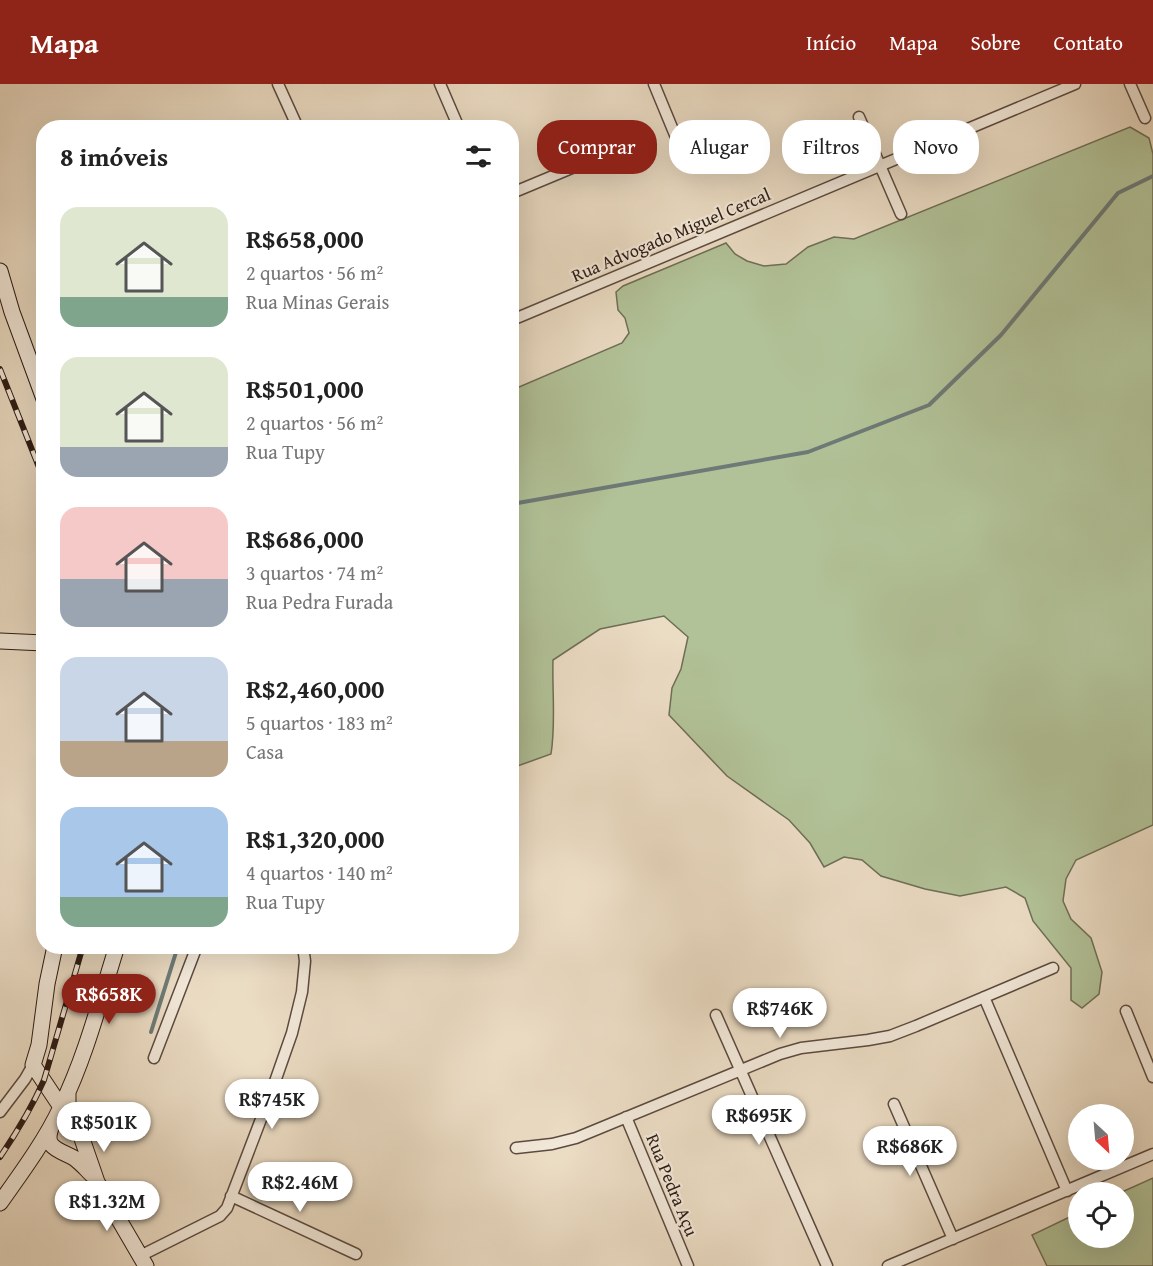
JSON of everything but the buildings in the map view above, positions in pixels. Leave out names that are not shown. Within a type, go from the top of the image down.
[{"type":"main road","points":[[0,271],[12,312],[36,374]]},
{"type":"main road","points":[[0,641],[36,643]]},
{"type":"main road","points":[[53,954],[39,1044],[33,1065],[72,1121],[98,1182],[143,1261]]},
{"type":"main road","points":[[27,1163],[49,1153],[64,1152],[77,1145],[68,1092],[85,1048],[114,954]]},
{"type":"main road","points":[[0,1203],[50,1129],[62,1120],[72,1123],[72,1121]]},
{"type":"main road","points":[[50,1129],[72,1121]]},
{"type":"main road","points":[[50,1129],[51,1144],[80,1163],[98,1182]]},
{"type":"street","points":[[278,84],[294,120]]},
{"type":"street","points":[[440,84],[456,120]]},
{"type":"street","points":[[654,84],[669,120]]},
{"type":"street","name":"Rua Advogado Miguel Cercal","points":[[881,166],[1075,84]]},
{"type":"street","points":[[1130,84],[1145,118]]},
{"type":"street","points":[[881,168],[901,214]]},
{"type":"street","points":[[519,189],[556,174]]},
{"type":"street","name":"Rua Advogado Miguel Cercal","points":[[519,317],[861,174]]},
{"type":"street","points":[[154,1058],[193,954]]},
{"type":"street","points":[[143,1261],[220,1216],[227,1208],[292,1033],[302,992],[304,954]]},
{"type":"street","points":[[516,1148],[563,1142],[768,1058],[801,1048],[890,1036],[1053,968]]},
{"type":"street","points":[[984,998],[1067,1191]]},
{"type":"street","points":[[1126,1011],[1153,1077]]},
{"type":"street","points":[[716,1015],[827,1266]]},
{"type":"street","points":[[0,1112],[33,1065]]},
{"type":"street","points":[[894,1104],[952,1239]]},
{"type":"street","name":"Rua Pedra Açu","points":[[626,1117],[687,1266]]},
{"type":"street","points":[[888,1266],[1153,1154]]},
{"type":"street","points":[[231,1197],[356,1254]]},
{"type":"green space","points":[[1130,127],[1149,138],[1153,154],[1153,825],[1076,860],[1066,879],[1063,901],[1071,919],[1091,938],[1102,972],[1099,994],[1082,1008],[1071,1000],[1071,968],[1033,921],[1025,898],[1006,887],[960,896],[925,889],[881,876],[862,860],[844,857],[824,867],[810,843],[789,820],[727,776],[669,715],[672,688],[681,669],[688,637],[664,616],[600,629],[553,660],[554,719],[551,754],[519,765],[519,387],[622,343],[629,333],[625,318],[618,310],[616,292],[623,286],[726,243],[735,254],[747,261],[764,266],[786,264],[808,247],[834,237],[854,239]]},
{"type":"green space","points":[[1153,1178],[1153,1266],[1047,1266],[1032,1235],[1068,1218],[1068,1248],[1134,1248],[1134,1187]]},
{"type":"waterway","points":[[519,503],[808,452],[929,405],[1001,335],[1118,193],[1153,176]]},
{"type":"waterway","points":[[151,1032],[175,954]]},
{"type":"railway","points":[[0,369],[36,460]]},
{"type":"railway","points":[[0,1157],[24,1119],[44,1080],[81,954]]}]
